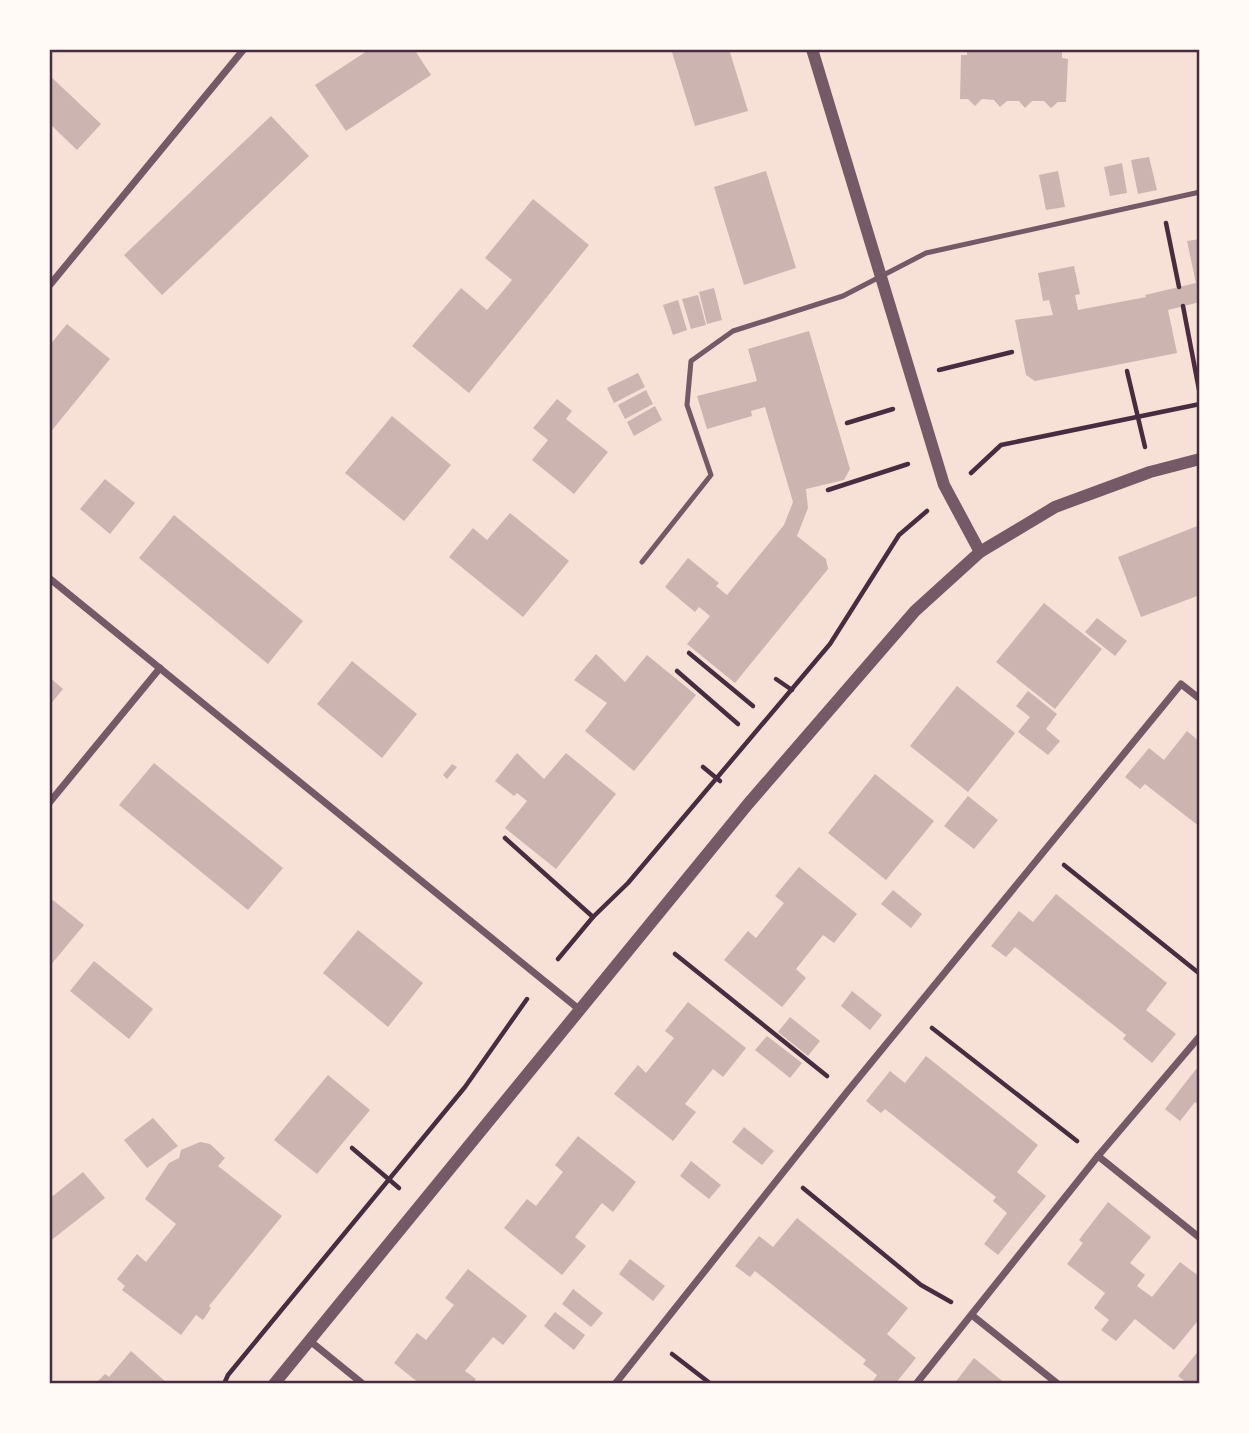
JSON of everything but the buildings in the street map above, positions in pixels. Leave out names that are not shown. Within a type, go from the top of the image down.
[{"type":"street","points":[[49,286],[244,49]]},
{"type":"street","points":[[812,49],[944,485],[980,552]]},
{"type":"street","points":[[274,1384],[581,1011],[644,929],[877,652],[915,611],[980,552],[1055,507],[1150,472],[1200,459]]},
{"type":"street","points":[[49,578],[581,1011]]},
{"type":"street","points":[[49,803],[160,668]]},
{"type":"street","points":[[615,1384],[847,1092],[1181,684],[1200,699]]},
{"type":"street","points":[[916,1384],[973,1316],[1098,1156],[1200,1036]]},
{"type":"street","points":[[1098,1156],[1200,1238]]},
{"type":"street","points":[[973,1316],[1058,1384]]},
{"type":"street","points":[[310,1342],[363,1384]]},
{"type":"lane","points":[[642,562],[711,475],[687,405],[691,361],[733,331],[844,296],[926,253],[1200,192]]},
{"type":"path","points":[[1161,201],[1179,287]]},
{"type":"path","points":[[1183,306],[1200,395]]},
{"type":"path","points":[[911,377],[1012,352]]},
{"type":"path","points":[[1126,371],[1138,417]]},
{"type":"path","points":[[847,423],[918,401]]},
{"type":"path","points":[[1001,445],[1200,404]]},
{"type":"path","points":[[828,490],[908,464]]},
{"type":"path","points":[[505,838],[593,917],[628,883],[830,644],[899,535]]},
{"type":"path","points":[[689,653],[753,706]]},
{"type":"path","points":[[677,671],[738,724]]},
{"type":"path","points":[[776,679],[791,690]]},
{"type":"path","points":[[703,767],[718,779]]},
{"type":"path","points":[[1044,849],[1200,974]]},
{"type":"path","points":[[675,954],[847,1092]]},
{"type":"path","points":[[912,1012],[1050,1122],[1098,1156]]},
{"type":"path","points":[[224,1384],[228,1375],[465,1087],[500,1034]]},
{"type":"path","points":[[352,1148],[374,1167]]},
{"type":"path","points":[[783,1172],[921,1285],[973,1316]]},
{"type":"path","points":[[652,1338],[711,1384]]}]
